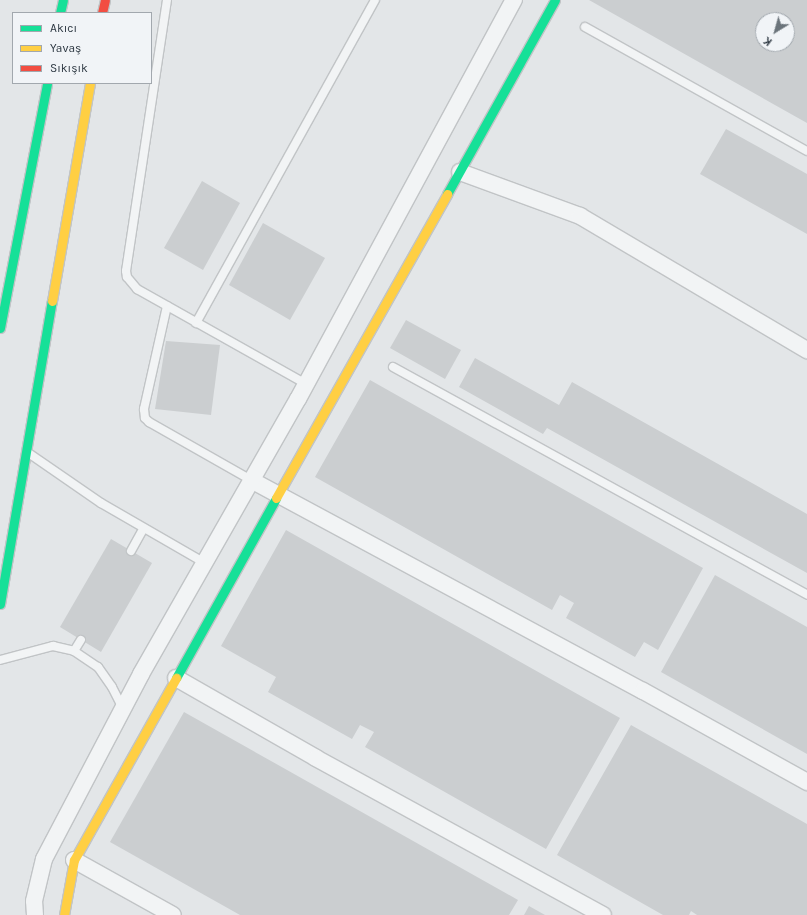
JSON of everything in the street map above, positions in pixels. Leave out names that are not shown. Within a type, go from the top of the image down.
[{"type":"street","points":[[60,12],[63,0]]},
{"type":"street","points":[[102,12],[105,0]]},
{"type":"street","points":[[35,915],[34,901],[44,859],[123,709],[306,384],[514,0]]},
{"type":"street","points":[[64,915],[74,860],[555,0]]},
{"type":"street","points":[[0,328],[47,84]]},
{"type":"street","points":[[0,604],[90,84]]},
{"type":"street","points":[[460,172],[580,216],[807,350]]},
{"type":"street","points":[[251,480],[643,691],[807,782]]},
{"type":"street","points":[[176,678],[323,762],[603,915]]},
{"type":"street","points":[[74,860],[173,915]]},
{"type":"lane","points":[[168,0],[126,270],[127,277],[133,286],[306,384]]},
{"type":"lane","points":[[196,322],[375,0]]},
{"type":"lane","points":[[585,27],[807,151]]},
{"type":"lane","points":[[167,306],[144,409],[145,418],[148,422],[251,480]]},
{"type":"lane","points":[[393,367],[807,595]]},
{"type":"lane","points":[[26,451],[101,503],[204,563]]},
{"type":"lane","points":[[131,551],[144,528]]},
{"type":"lane","points":[[74,651],[81,640]]},
{"type":"lane","points":[[0,660],[53,646],[74,651],[98,667],[112,688],[123,709]]},
{"type":"building","points":[[589,0],[807,0],[807,123]]},
{"type":"building","points":[[726,129],[807,174],[807,234],[700,174]]},
{"type":"building","points":[[202,181],[240,203],[203,270],[164,248]]},
{"type":"building","points":[[263,223],[325,258],[290,320],[229,285]]},
{"type":"building","points":[[406,320],[461,350],[445,379],[390,348]]},
{"type":"building","points":[[166,341],[220,345],[211,415],[155,409]]},
{"type":"building","points":[[475,358],[559,405],[572,382],[807,514],[807,573],[547,428],[543,434],[459,387]]},
{"type":"building","points":[[370,380],[703,568],[658,650],[644,642],[635,657],[566,618],[574,603],[560,595],[552,610],[315,477]]},
{"type":"building","points":[[286,530],[620,718],[546,849],[365,747],[374,732],[360,725],[352,739],[268,692],[276,677],[221,646]]},
{"type":"building","points":[[111,539],[152,563],[101,652],[60,627]]},
{"type":"building","points":[[715,575],[807,627],[807,754],[661,672]]},
{"type":"building","points":[[184,712],[518,900],[509,915],[240,915],[110,842]]},
{"type":"building","points":[[631,725],[807,824],[807,915],[697,915],[691,911],[689,915],[663,915],[557,855]]},
{"type":"building","points":[[529,906],[545,915],[524,915]]},
{"type":"traffic: fast","points":[[60,12],[63,0]]},
{"type":"traffic: fast","points":[[447,194],[555,0]]},
{"type":"traffic: fast","points":[[0,328],[47,84]]},
{"type":"traffic: fast","points":[[0,604],[52,301]]},
{"type":"traffic: fast","points":[[176,678],[276,498]]},
{"type":"traffic: slow","points":[[52,301],[90,84]]},
{"type":"traffic: slow","points":[[276,498],[447,194]]},
{"type":"traffic: slow","points":[[64,915],[74,860],[176,678]]},
{"type":"traffic: jam","points":[[102,12],[105,0]]}]
